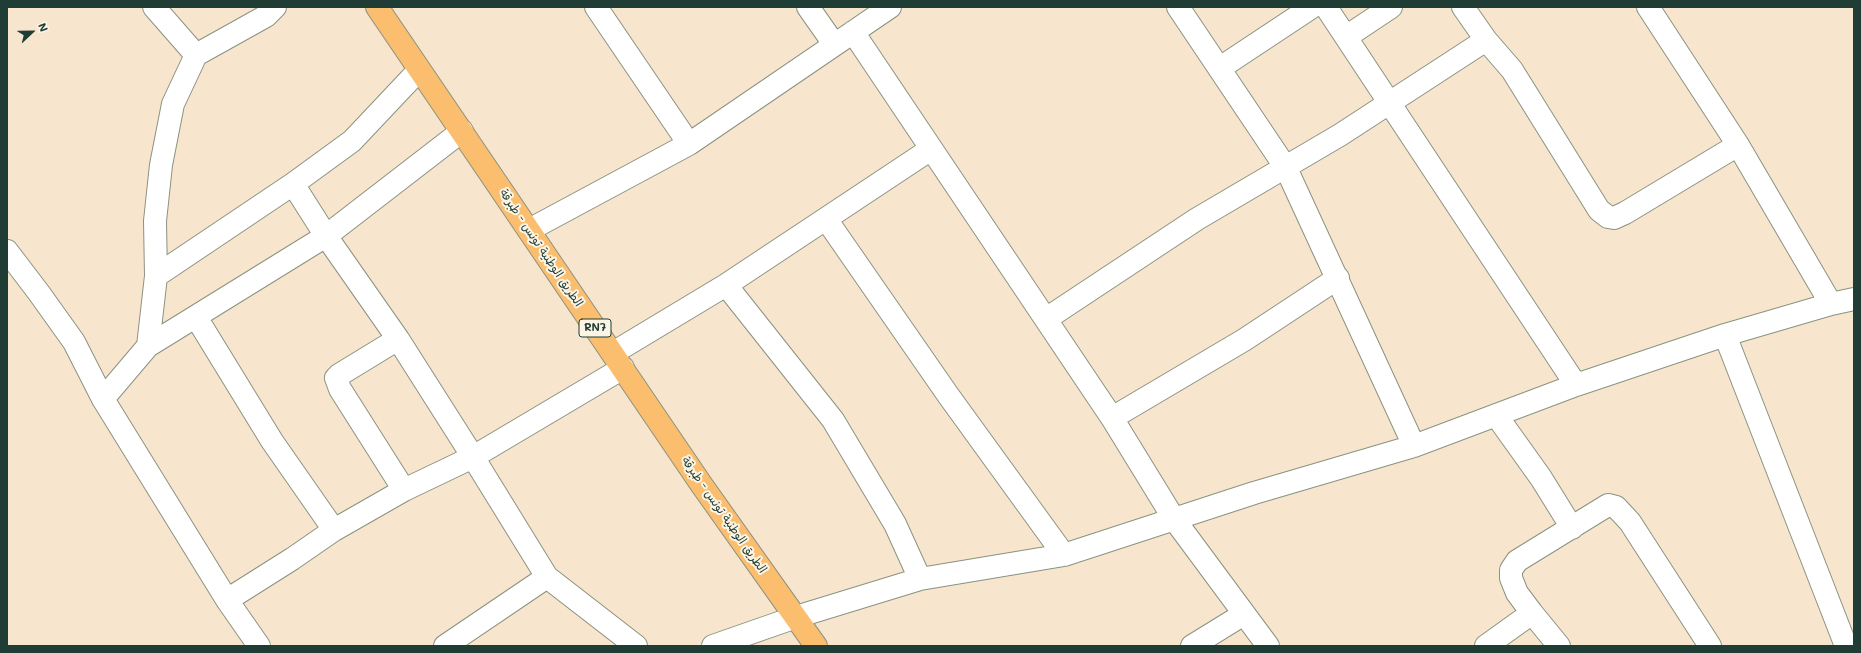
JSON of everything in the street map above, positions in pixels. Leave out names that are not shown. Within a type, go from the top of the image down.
[{"type":"main road","name":"الطريق الوطنية تونس - طبرقة","points":[[377,7],[701,484],[816,646]]},
{"type":"street","points":[[154,7],[196,55]]},
{"type":"street","points":[[148,346],[156,276],[155,221],[161,165],[173,104],[196,55],[266,16],[275,7]]},
{"type":"street","points":[[596,7],[689,144]]},
{"type":"street","points":[[808,7],[834,44]]},
{"type":"street","points":[[529,230],[689,144],[890,7]]},
{"type":"street","points":[[1178,7],[1286,168],[1338,278],[1414,446]]},
{"type":"street","points":[[1220,68],[1312,7]]},
{"type":"street","points":[[1326,7],[1576,385]]},
{"type":"street","points":[[1346,37],[1391,7]]},
{"type":"street","points":[[1463,7],[1486,40],[1512,70],[1599,210],[1608,217],[1614,218],[1625,213],[1738,145]]},
{"type":"street","points":[[1648,7],[1738,145],[1831,304]]},
{"type":"street","points":[[853,32],[1112,418],[1174,519],[1268,646]]},
{"type":"street","points":[[1046,319],[1197,219],[1286,168],[1390,104],[1486,40]]},
{"type":"street","points":[[156,276],[293,184],[352,141],[419,70]]},
{"type":"street","points":[[104,399],[148,346],[326,236],[462,131]]},
{"type":"street","points":[[227,600],[292,559],[334,530],[404,490],[474,457],[618,361],[726,285],[931,149]]},
{"type":"street","points":[[293,184],[326,236],[398,339],[474,457],[547,577],[636,646]]},
{"type":"street","points":[[826,219],[899,321],[948,395],[1064,555]]},
{"type":"street","points":[[7,251],[40,293],[74,342],[104,399],[227,600],[259,646]]},
{"type":"street","points":[[1112,418],[1244,340],[1338,278]]},
{"type":"street","points":[[726,285],[833,420],[895,524],[920,579]]},
{"type":"street","points":[[713,646],[796,616],[920,579],[1064,555],[1254,493],[1414,446],[1576,385],[1724,335],[1831,304],[1854,300]]},
{"type":"street","points":[[196,317],[272,441],[334,530]]},
{"type":"street","points":[[1724,335],[1846,646]]},
{"type":"street","points":[[398,339],[336,378],[340,389],[404,490]]},
{"type":"street","points":[[1496,415],[1541,478],[1572,528]]},
{"type":"street","points":[[1559,646],[1532,613],[1514,585],[1511,570],[1517,561],[1608,505],[1616,507],[1630,522],[1710,646]]},
{"type":"street","points":[[451,644],[547,577]]},
{"type":"street","points":[[1486,646],[1532,613]]},
{"type":"street","points":[[1192,646],[1244,614]]}]
